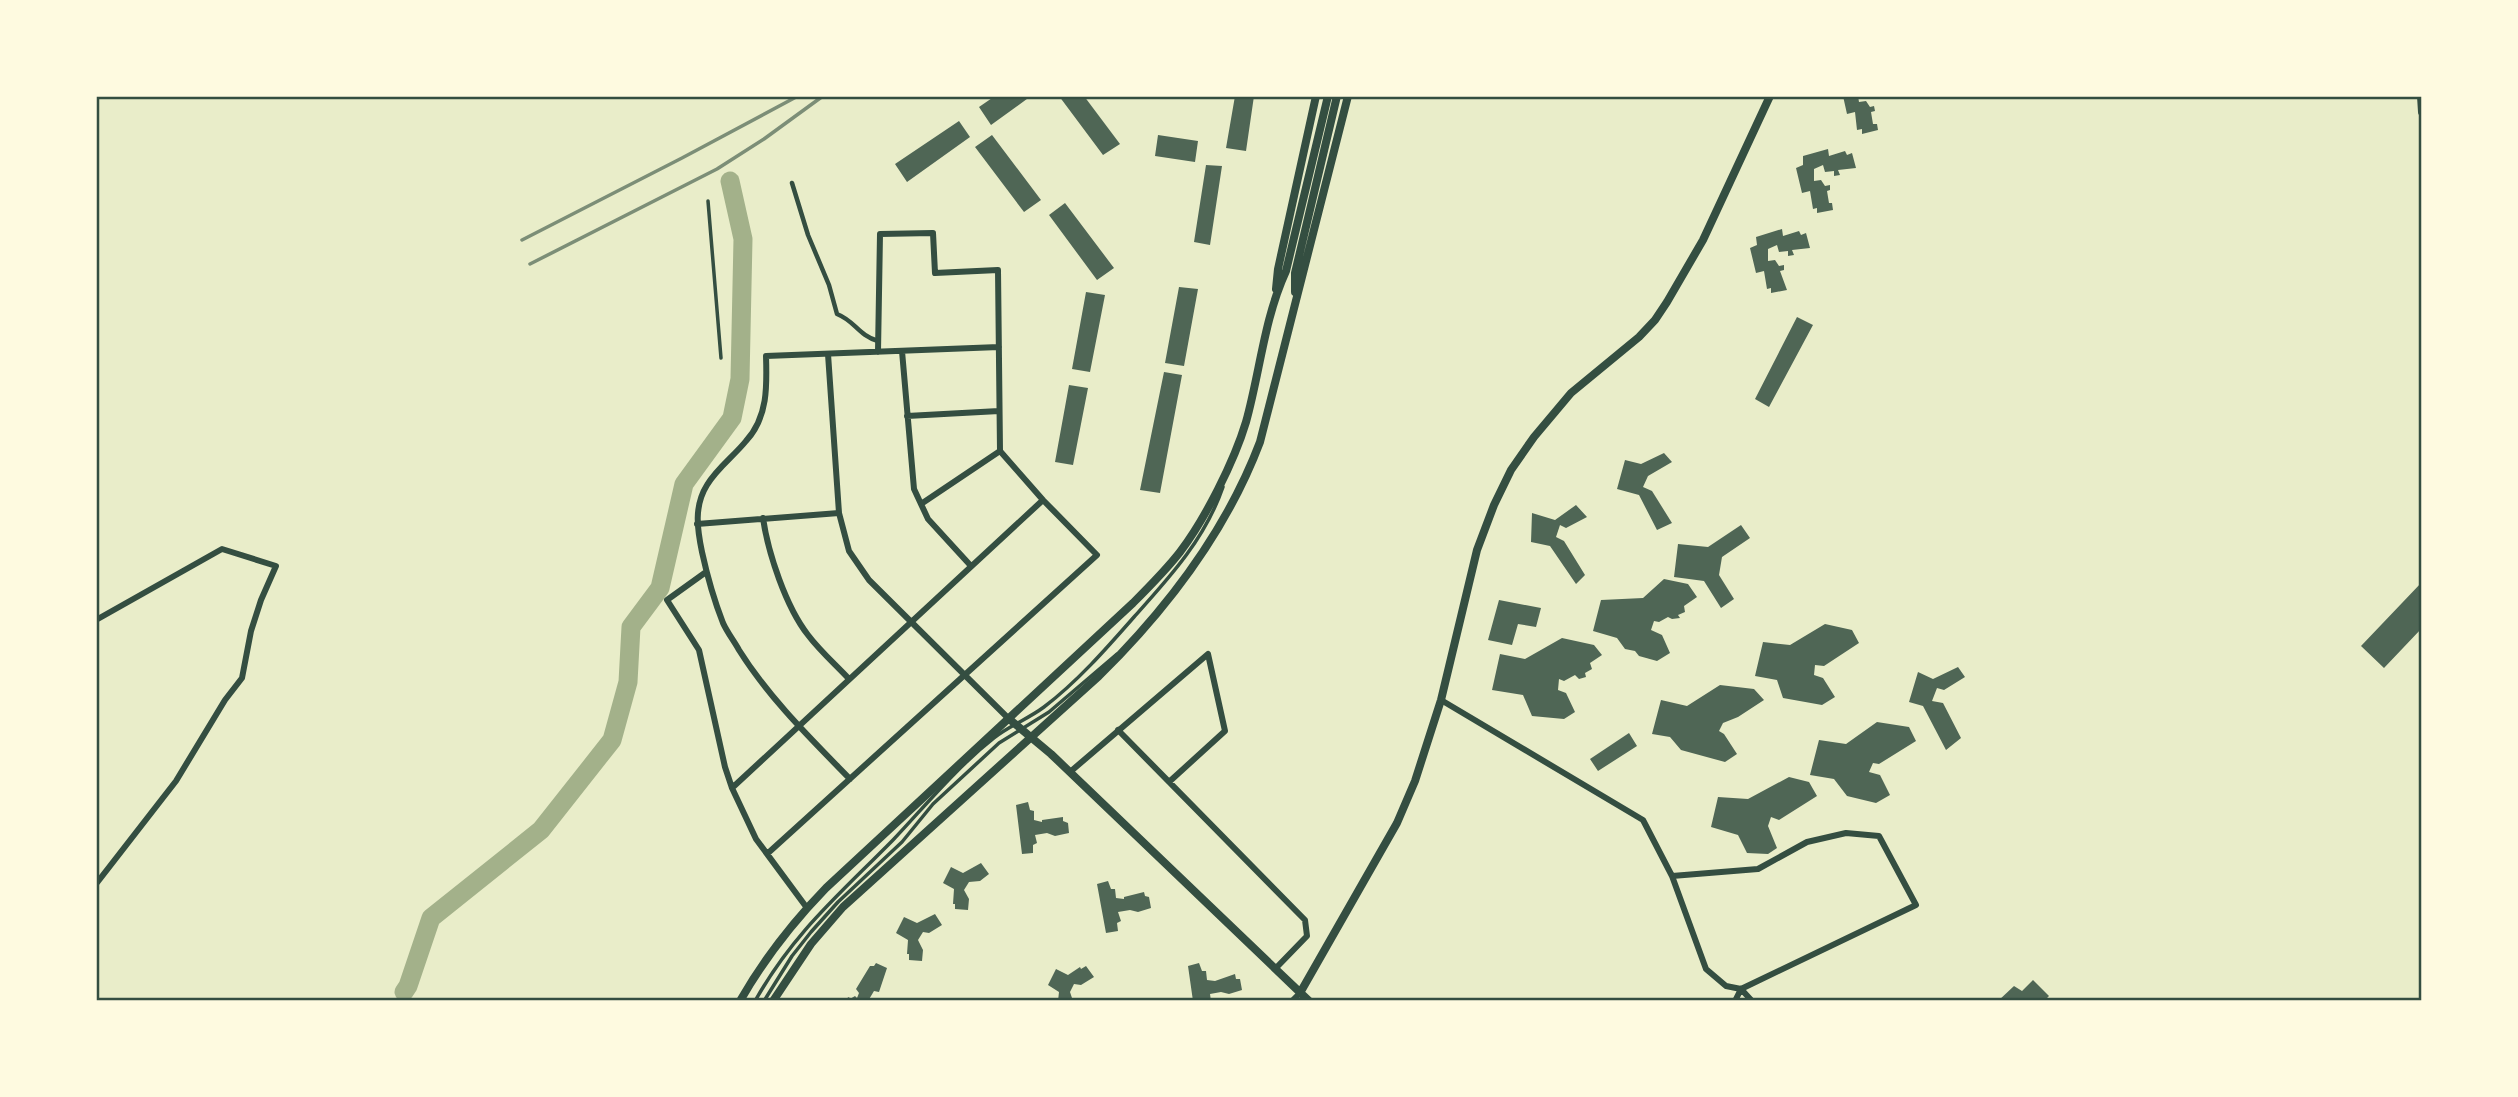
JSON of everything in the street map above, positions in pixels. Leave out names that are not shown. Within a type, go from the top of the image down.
[{"type":"street","points":[[740,1001],[770,953],[807,908],[1133,603],[1179,554],[1202,519],[1245,423],[1276,294],[1278,269],[1315,96]]},
{"type":"street","points":[[1276,294],[1286,271],[1328,96]]},
{"type":"street","points":[[1295,298],[1295,273],[1337,96]]},
{"type":"street","points":[[773,1001],[805,952],[843,907],[1100,676],[1130,645],[1205,550],[1247,477],[1260,442],[1348,96]]},
{"type":"street","points":[[1292,1001],[1300,992],[1397,823],[1415,781],[1441,699],[1477,550],[1511,470],[1534,436],[1571,393],[1639,337],[1667,302],[1703,240],[1770,96]]},
{"type":"street","points":[[2421,96],[2422,112]]},
{"type":"street","points":[[792,183],[837,314],[845,317],[866,338],[878,341]]},
{"type":"street","points":[[767,854],[1097,555],[1000,451],[998,270],[935,272],[933,233],[880,234],[878,352]]},
{"type":"street","points":[[850,779],[799,726],[752,671],[723,625],[706,572],[697,524],[699,504],[706,485],[746,442],[764,410],[766,356],[999,348]]},
{"type":"street","points":[[902,351],[914,489],[929,519],[971,566]]},
{"type":"street","points":[[828,354],[839,513],[849,551],[857,566],[1008,718],[1070,772],[1309,1001]]},
{"type":"street","points":[[907,416],[999,411]]},
{"type":"street","points":[[921,504],[1000,451]]},
{"type":"street","points":[[732,788],[1043,500]]},
{"type":"street","points":[[697,524],[839,513]]},
{"type":"street","points":[[763,519],[767,544],[782,585],[807,634],[849,679]]},
{"type":"street","points":[[96,620],[222,549],[276,566],[251,631],[242,678],[225,700],[176,781],[96,884]]},
{"type":"street","points":[[706,572],[667,600],[699,650],[732,788],[756,839],[807,908]]},
{"type":"street","points":[[1070,772],[1208,654],[1225,731],[1169,782]]},
{"type":"street","points":[[1441,699],[1643,820],[1672,876],[1706,969],[1726,986],[1741,989],[1752,1001]]},
{"type":"street","points":[[1118,730],[1305,920],[1307,936],[1276,969]]},
{"type":"street","points":[[1672,876],[1758,869],[1807,842],[1846,833],[1879,836],[1916,905],[1741,989],[1735,1001]]},
{"type":"lane","points":[[708,201],[721,358]]},
{"type":"lane","points":[[764,1001],[792,956],[838,902],[902,842],[933,804],[999,743],[1044,708],[1104,651],[1182,563],[1209,522],[1237,445]]},
{"type":"lane","points":[[755,1001],[794,941],[834,897],[895,838],[930,798],[995,738],[1049,712],[1107,660],[1130,645]]},
{"type":"building","points":[[995,96],[1031,96],[991,125],[979,107]]},
{"type":"building","points":[[1059,96],[1084,96],[1120,144],[1103,155]]},
{"type":"building","points":[[1235,96],[1254,96],[1246,151],[1226,148]]},
{"type":"building","points":[[1843,96],[1858,96],[1859,102],[1866,101],[1870,107],[1874,106],[1875,111],[1871,112],[1873,124],[1877,124],[1878,130],[1862,134],[1862,129],[1857,130],[1855,112],[1847,114]]},
{"type":"building","points":[[959,121],[970,137],[907,182],[895,164]]},
{"type":"building","points":[[992,135],[1041,200],[1024,212],[975,147]]},
{"type":"building","points":[[1158,135],[1198,141],[1195,162],[1155,156]]},
{"type":"building","points":[[1828,149],[1829,156],[1845,151],[1847,155],[1852,153],[1856,168],[1838,170],[1840,175],[1834,176],[1834,171],[1825,172],[1823,165],[1814,169],[1814,181],[1821,180],[1825,186],[1830,185],[1830,190],[1827,191],[1833,210],[1817,213],[1817,208],[1813,209],[1810,191],[1802,193],[1796,168],[1803,165],[1803,156]]},
{"type":"building","points":[[1206,165],[1222,166],[1210,245],[1194,242]]},
{"type":"building","points":[[1065,203],[1114,268],[1097,280],[1049,215]]},
{"type":"building","points":[[1782,229],[1783,236],[1799,231],[1801,235],[1806,233],[1810,248],[1792,250],[1794,255],[1788,256],[1788,251],[1779,252],[1777,245],[1768,249],[1768,261],[1775,260],[1779,266],[1784,265],[1784,270],[1780,271],[1787,290],[1771,293],[1771,288],[1767,289],[1764,271],[1756,273],[1750,248],[1757,245],[1756,237]]},
{"type":"building","points":[[1179,287],[1198,289],[1184,366],[1165,363]]},
{"type":"building","points":[[1086,292],[1105,295],[1090,372],[1072,369]]},
{"type":"building","points":[[1797,317],[1813,325],[1769,407],[1755,399]]},
{"type":"building","points":[[1164,372],[1182,375],[1160,493],[1140,490]]},
{"type":"building","points":[[1069,385],[1088,388],[1073,465],[1055,462]]},
{"type":"building","points":[[1664,453],[1672,462],[1648,476],[1643,487],[1652,491],[1672,523],[1657,530],[1639,495],[1617,489],[1625,460],[1641,464]]},
{"type":"building","points":[[1576,505],[1587,517],[1566,528],[1560,525],[1556,537],[1564,541],[1585,575],[1576,584],[1550,546],[1531,542],[1532,513],[1555,520]]},
{"type":"building","points":[[1741,525],[1750,538],[1722,557],[1719,575],[1734,599],[1721,608],[1704,581],[1674,577],[1678,544],[1708,547]]},
{"type":"building","points":[[1664,579],[1688,584],[1697,597],[1684,606],[1685,612],[1678,615],[1680,618],[1668,617],[1659,622],[1654,621],[1651,630],[1662,635],[1670,653],[1657,661],[1639,656],[1635,651],[1625,649],[1617,638],[1593,631],[1601,600],[1643,598]]},
{"type":"building","points":[[2422,582],[2422,628],[2384,668],[2361,646]]},
{"type":"building","points":[[1499,600],[1541,608],[1536,627],[1518,624],[1512,645],[1488,640]]},
{"type":"building","points":[[1825,624],[1852,630],[1859,643],[1824,666],[1815,665],[1814,675],[1823,678],[1835,697],[1822,705],[1783,698],[1777,680],[1755,676],[1763,642],[1790,645]]},
{"type":"building","points":[[1562,638],[1594,645],[1602,655],[1590,663],[1592,669],[1585,673],[1586,677],[1579,679],[1575,675],[1564,681],[1559,679],[1558,690],[1566,693],[1575,712],[1564,719],[1532,716],[1523,695],[1492,690],[1500,654],[1525,659]]},
{"type":"building","points":[[1958,667],[1965,677],[1944,690],[1937,688],[1932,701],[1943,703],[1961,738],[1946,750],[1923,706],[1909,702],[1918,672],[1933,679]]},
{"type":"building","points":[[1720,685],[1754,689],[1764,700],[1738,717],[1723,723],[1719,731],[1737,754],[1725,762],[1681,750],[1670,737],[1652,734],[1661,700],[1687,706]]},
{"type":"building","points":[[1877,722],[1909,727],[1916,741],[1879,764],[1873,763],[1869,772],[1880,775],[1890,795],[1876,803],[1847,796],[1834,779],[1810,775],[1819,740],[1846,744]]},
{"type":"building","points":[[1629,733],[1637,746],[1598,771],[1590,759]]},
{"type":"building","points":[[1789,777],[1809,782],[1817,796],[1779,820],[1771,817],[1768,826],[1777,848],[1768,854],[1747,853],[1738,835],[1711,827],[1718,797],[1748,799]]},
{"type":"building","points":[[1028,802],[1030,810],[1034,811],[1034,820],[1042,822],[1063,817],[1063,821],[1068,823],[1069,833],[1055,836],[1047,833],[1035,835],[1037,843],[1033,845],[1033,853],[1022,854],[1016,805]]},
{"type":"building","points":[[981,863],[989,874],[980,881],[969,882],[964,890],[969,899],[968,910],[955,909],[954,889],[943,883],[951,867],[963,873]]},
{"type":"building","points":[[1108,881],[1111,889],[1115,889],[1116,898],[1124,899],[1144,892],[1145,896],[1149,897],[1151,908],[1138,912],[1118,912],[1121,921],[1117,923],[1118,931],[1106,933],[1097,884]]},
{"type":"building","points":[[935,914],[942,925],[929,933],[923,932],[918,940],[923,950],[922,961],[909,960],[908,940],[896,933],[904,917],[917,923]]},
{"type":"building","points":[[876,963],[887,968],[879,992],[874,991],[868,1001],[842,1001],[849,997],[857,998],[859,993],[856,989],[870,966]]},
{"type":"building","points":[[1199,963],[1202,971],[1206,971],[1207,980],[1215,981],[1235,974],[1236,979],[1240,979],[1242,990],[1229,994],[1210,994],[1211,1001],[1193,1001],[1188,966]]},
{"type":"building","points":[[1086,966],[1094,977],[1081,985],[1074,984],[1070,992],[1073,1001],[1058,1001],[1059,992],[1048,985],[1056,969],[1068,975]]},
{"type":"building","points":[[2033,980],[2049,996],[2044,1001],[1998,1001],[2014,986],[2022,991]]},
{"type":"waterway","points":[[404,992],[431,918],[541,830],[612,740],[628,682],[631,627],[660,588],[684,484],[732,418],[740,379],[743,239],[730,181]]},
{"type":"railway","points":[[522,240],[798,96]]},
{"type":"railway","points":[[530,264],[717,169],[823,96]]}]
